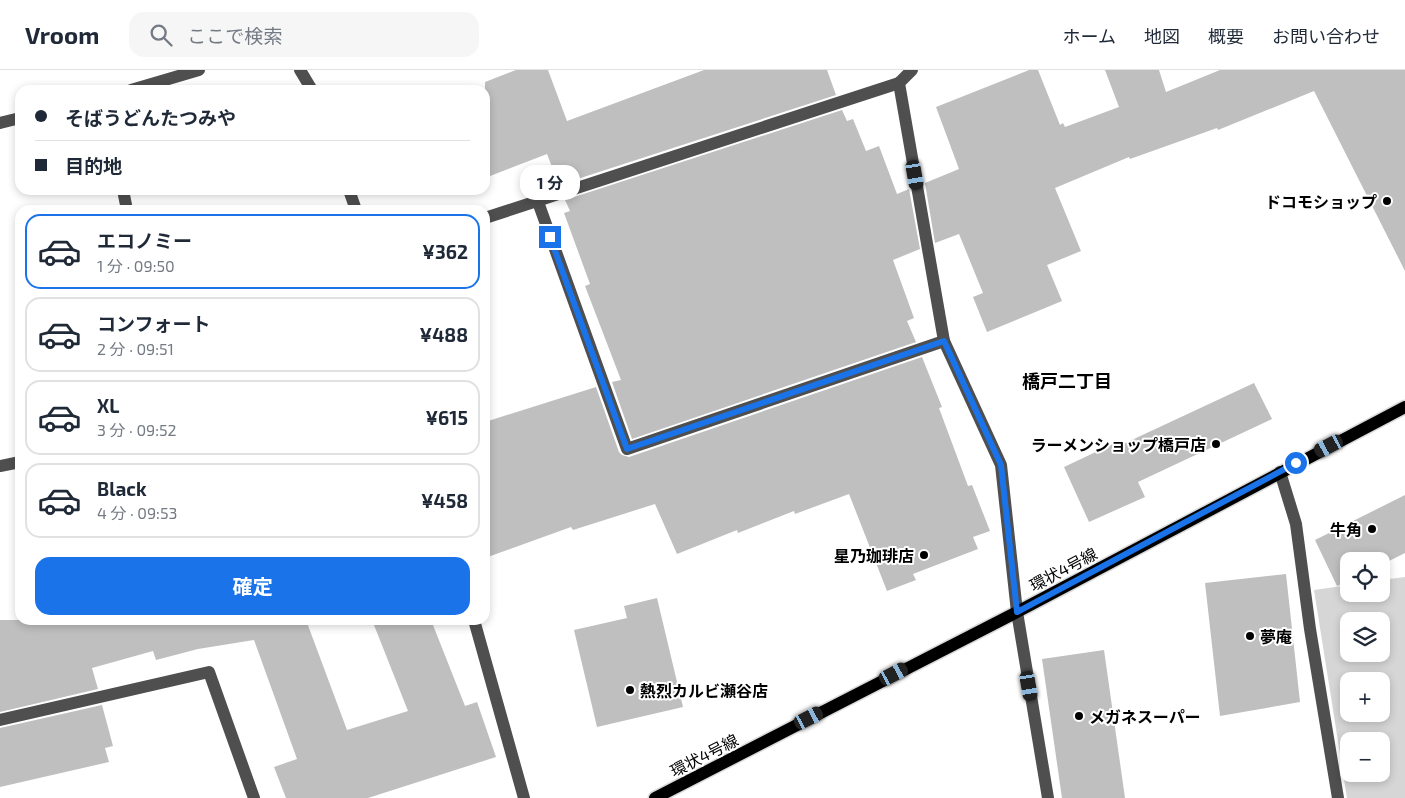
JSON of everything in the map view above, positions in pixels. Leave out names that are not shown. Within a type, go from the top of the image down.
[{"type":"main road","name":"環状4号線","points":[[656,798],[1017,612],[1405,407]]},
{"type":"street","points":[[148,85],[199,70]]},
{"type":"street","points":[[300,70],[309,85]]},
{"type":"street","points":[[490,216],[898,83],[912,70]]},
{"type":"street","points":[[898,83],[944,341],[1001,465],[1017,612],[1048,798]]},
{"type":"street","points":[[0,123],[15,119]]},
{"type":"street","points":[[538,202],[627,449],[944,341]]},
{"type":"street","points":[[0,466],[15,463]]},
{"type":"street","points":[[1280,472],[1296,524],[1310,628],[1338,798]]},
{"type":"street","points":[[475,625],[524,798]]},
{"type":"street","points":[[0,720],[209,672],[254,798]]},
{"type":"shaded area","points":[[1405,577],[1405,798],[1347,798],[1344,782],[1390,782],[1390,732],[1340,732],[1340,754],[1314,590],[1340,586],[1340,602],[1390,602],[1390,579]]},
{"type":"building","points":[[516,70],[548,70],[567,121],[704,70],[827,70],[836,95],[559,185],[547,154],[490,176],[490,85],[485,85],[485,82]]},
{"type":"building","points":[[1029,70],[1038,70],[1060,125],[1063,123],[1065,127],[1119,107],[1105,70],[1159,70],[1166,92],[1220,70],[1405,70],[1405,271],[1314,91],[1218,130],[1217,128],[1130,159],[1129,157],[1055,188],[1081,251],[1047,265],[1062,301],[987,332],[973,297],[983,293],[959,234],[935,243],[925,183],[959,169],[936,107]]},
{"type":"building","points":[[842,110],[847,121],[853,119],[866,151],[879,146],[897,194],[909,189],[920,249],[893,260],[914,318],[907,321],[916,342],[632,439],[612,382],[621,380],[585,286],[590,284],[564,213],[570,211],[565,200]]},
{"type":"building","points":[[922,357],[942,407],[939,408],[968,486],[972,485],[990,531],[973,537],[978,549],[913,574],[916,580],[887,591],[849,494],[795,514],[794,511],[738,533],[737,530],[677,554],[655,504],[573,530],[571,527],[490,556],[490,420],[596,387],[619,452],[629,457]]},
{"type":"building","points":[[1254,383],[1272,419],[1138,482],[1145,497],[1089,522],[1064,467],[1119,441],[1121,445]]},
{"type":"building","points":[[1405,495],[1405,553],[1390,560],[1390,552],[1340,552],[1340,585],[1337,586],[1315,540]]},
{"type":"building","points":[[1286,574],[1300,702],[1220,716],[1205,583]]},
{"type":"building","points":[[657,598],[683,707],[597,727],[574,630],[627,618],[624,606]]},
{"type":"building","points":[[0,620],[15,620],[15,625],[308,625],[347,730],[408,711],[374,625],[433,625],[465,706],[477,702],[496,757],[368,798],[286,798],[274,767],[297,759],[254,640],[198,649],[156,660],[153,651],[92,668],[98,689],[0,712]]},
{"type":"building","points":[[1104,650],[1125,798],[1062,798],[1042,659]]},
{"type":"building","points":[[102,705],[113,746],[105,748],[109,762],[0,787],[0,728]]},
{"type":"place","name":"ドコモショップ","points":[[1387,201]]},
{"type":"place","name":"ラーメンショップ橋戸店","points":[[1216,444]]},
{"type":"place","name":"牛角","points":[[1372,529]]},
{"type":"place","name":"星乃珈琲店","points":[[924,555]]},
{"type":"place","name":"夢庵","points":[[1250,636]]},
{"type":"place","name":"熱烈カルビ瀬谷店","points":[[630,690]]},
{"type":"place","name":"メガネスーパー","points":[[1079,716]]},
{"type":"district","name":"橋戸二丁目","points":[[1067,381]]},
{"type":"route","points":[[550,237],[627,449],[944,341],[1001,465],[1017,612],[1296,463]]}]
